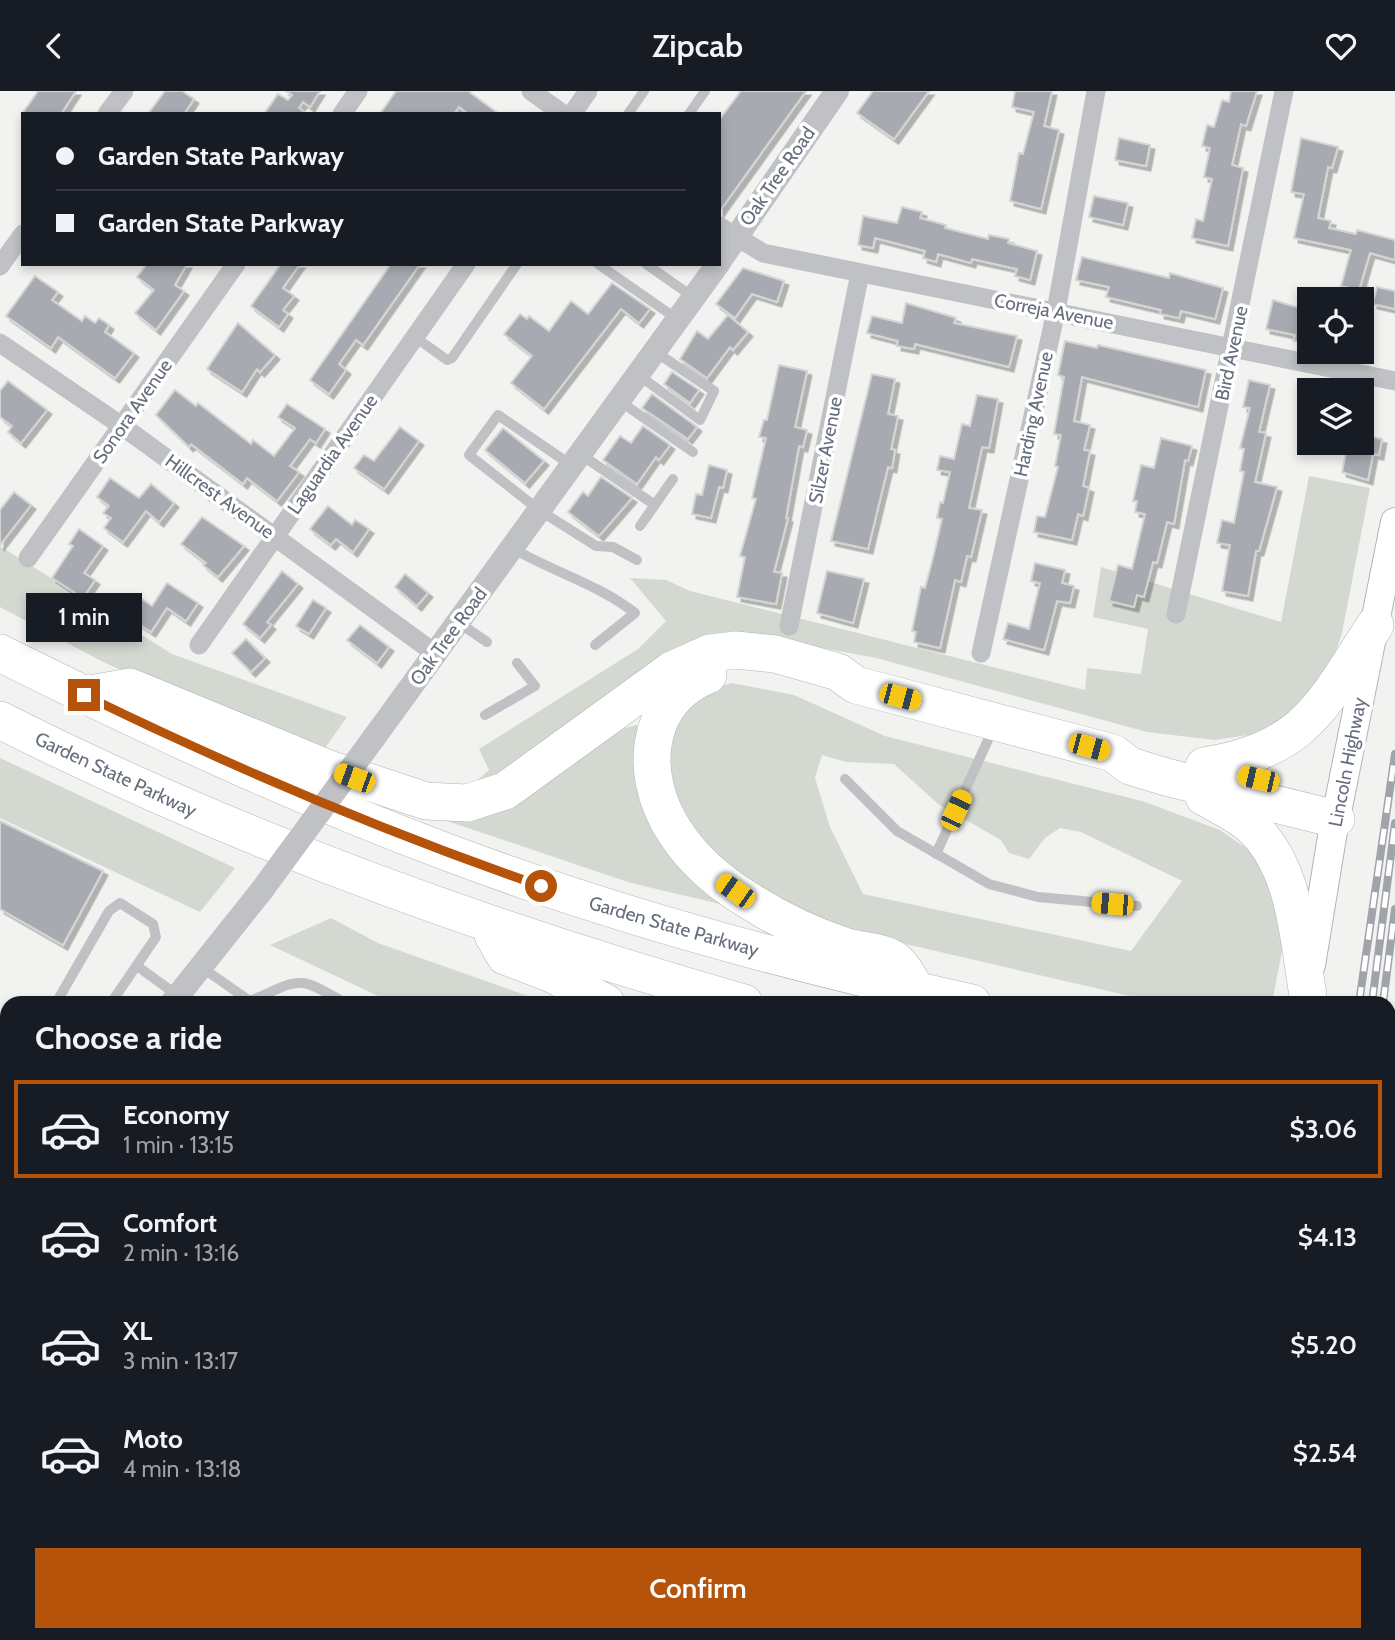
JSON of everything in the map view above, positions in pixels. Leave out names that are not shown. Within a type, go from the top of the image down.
[{"type":"highway","points":[[1204,766],[1252,756],[1301,727],[1330,694],[1375,625]]},
{"type":"highway","points":[[84,695],[130,687],[366,783],[410,797],[452,804],[481,799],[505,790],[672,670],[710,653],[736,650],[775,654],[838,672],[856,685],[1113,753],[1130,766],[1166,777],[1338,809]]},
{"type":"highway","name":"Garden State Parkway","points":[[0,653],[250,772],[480,864],[676,928],[941,996]]},
{"type":"highway","points":[[856,685],[834,689],[743,670],[720,671],[698,679],[680,692],[659,718],[651,751],[652,774],[662,808],[674,832],[691,853],[723,883],[763,909],[812,934],[895,960],[919,991]]},
{"type":"highway","name":"Garden State Parkway","points":[[0,719],[271,844],[486,923]]},
{"type":"highway","points":[[1113,753],[1138,749],[1204,766],[1338,809]]},
{"type":"highway","points":[[1166,777],[1233,813],[1250,826],[1271,849],[1288,890],[1307,996]]},
{"type":"highway","points":[[486,923],[505,957],[561,979],[593,996]]},
{"type":"highway","points":[[486,923],[721,996]]},
{"type":"main road","name":"Lincoln Highway","points":[[1308,996],[1338,809],[1395,522]]},
{"type":"street","points":[[108,112],[124,91]]},
{"type":"street","points":[[343,112],[358,91]]},
{"type":"street","points":[[531,91],[560,112]]},
{"type":"street","points":[[573,112],[588,91]]},
{"type":"street","name":"Oak Tree Road","points":[[721,255],[727,231],[837,91]]},
{"type":"street","name":"Harding Avenue","points":[[981,653],[1056,311],[1096,91]]},
{"type":"street","name":"Bird Avenue","points":[[1176,614],[1284,91]]},
{"type":"street","name":"Correja Avenue","points":[[727,231],[763,253],[1395,381]]},
{"type":"street","points":[[0,267],[21,237]]},
{"type":"street","name":"Sonora Avenue","points":[[28,558],[235,266]]},
{"type":"street","name":"Laguardia Avenue","points":[[199,645],[465,266]]},
{"type":"street","name":"Oak Tree Road","points":[[182,996],[201,966],[262,890],[436,654],[717,266]]},
{"type":"street","name":"Silzer Avenue","points":[[789,626],[860,273]]},
{"type":"street","name":"Hillcrest Avenue","points":[[0,343],[122,425],[436,654]]},
{"type":"lane","points":[[629,112],[644,91]]},
{"type":"lane","points":[[690,112],[705,91]]},
{"type":"lane","points":[[415,337],[447,360],[452,358],[516,266]]},
{"type":"lane","points":[[601,266],[678,319]]},
{"type":"lane","points":[[649,266],[694,297]]},
{"type":"lane","points":[[637,374],[700,419],[713,391],[654,350]]},
{"type":"lane","points":[[618,400],[693,452]]},
{"type":"lane","points":[[637,560],[613,548],[596,546],[539,510],[469,455],[498,415],[655,505]]},
{"type":"lane","points":[[640,526],[673,479]]},
{"type":"lane","points":[[512,548],[544,567],[616,598],[635,613],[626,623],[595,645]]},
{"type":"lane","points":[[458,623],[487,642]]},
{"type":"lane","points":[[485,715],[536,687],[517,663]]},
{"type":"lane","points":[[936,853],[996,722]]},
{"type":"lane","points":[[845,779],[897,831],[989,884],[1038,897],[1137,906]]},
{"type":"lane","points":[[60,996],[109,911],[120,903],[146,917],[156,930],[156,937],[116,996]]},
{"type":"lane","points":[[138,966],[174,996]]},
{"type":"lane","points":[[201,966],[244,996]]},
{"type":"lane","points":[[260,996],[299,980],[309,982],[333,996]]},
{"type":"shaded area","points":[[1309,476],[1370,488],[1342,633],[1323,691],[1269,732],[1214,740],[1147,732],[876,658],[801,644],[750,639],[514,771],[475,782],[489,770],[479,749],[638,649],[666,621],[630,578],[666,580],[690,591],[1085,690],[1087,668],[1141,674],[1148,629],[1093,617],[1101,567],[1281,622]]},
{"type":"shaded area","points":[[0,546],[172,654],[347,717],[318,758],[101,661],[0,607]]},
{"type":"shaded area","points":[[732,683],[794,695],[885,736],[1142,801],[1220,830],[1259,857],[1291,904],[1273,996],[1130,996],[832,927],[763,895],[693,838],[662,757],[679,718],[693,701],[703,694]],"holes":[[[822,755],[846,762],[894,764],[938,804],[1001,840],[1009,853],[1029,859],[1045,838],[1060,828],[1081,832],[1182,881],[1131,951],[863,894],[830,827],[815,778]]]},
{"type":"shaded area","points":[[637,725],[640,746],[741,909],[631,883],[441,819],[573,761],[625,728]]},
{"type":"shaded area","points":[[0,758],[235,868],[200,912],[0,818]]},
{"type":"shaded area","points":[[331,918],[378,943],[528,996],[378,996],[270,945]]},
{"type":"building","points":[[38,91],[76,91],[62,112],[23,112]]},
{"type":"building","points":[[165,91],[182,91],[194,99],[185,112],[149,112]]},
{"type":"building","points":[[286,91],[320,91],[310,107],[303,102],[299,108],[304,112],[265,112],[278,94],[288,100],[292,95]]},
{"type":"building","points":[[396,91],[468,91],[496,112],[465,112],[459,107],[455,112],[381,112]]},
{"type":"building","points":[[741,91],[806,91],[721,209],[721,117]]},
{"type":"building","points":[[873,91],[929,91],[894,139],[857,113]]},
{"type":"building","points":[[1015,91],[1052,91],[1044,126],[1059,130],[1041,209],[1010,201],[1019,153],[1023,154],[1034,112],[1012,107]]},
{"type":"building","points":[[1231,91],[1257,91],[1246,126],[1241,124],[1232,165],[1243,168],[1228,246],[1192,238],[1196,219],[1203,221],[1212,179],[1204,177],[1210,148],[1202,146],[1207,125],[1214,127],[1222,100],[1229,102]]},
{"type":"building","points":[[1119,138],[1150,145],[1146,166],[1115,160]]},
{"type":"building","points":[[1301,138],[1338,147],[1332,168],[1328,167],[1318,218],[1331,221],[1329,228],[1356,234],[1357,230],[1395,240],[1395,260],[1370,253],[1360,287],[1341,286],[1351,250],[1294,238],[1304,194],[1291,192]]},
{"type":"building","points":[[1094,196],[1128,203],[1123,225],[1089,217]]},
{"type":"building","points":[[902,207],[922,212],[920,218],[946,225],[945,228],[988,239],[989,235],[1009,239],[1008,243],[1037,251],[1030,280],[1015,276],[1017,269],[972,259],[971,263],[938,254],[936,262],[923,258],[925,251],[875,238],[873,248],[858,245],[863,216],[897,223]]},
{"type":"building","points":[[1082,257],[1169,278],[1170,273],[1223,288],[1215,319],[1181,311],[1179,318],[1160,314],[1161,310],[1106,297],[1109,287],[1076,280]]},
{"type":"building","points":[[145,266],[186,266],[175,285],[184,291],[156,330],[135,313],[154,290],[137,277]]},
{"type":"building","points":[[280,266],[299,266],[283,288],[294,296],[283,310],[288,314],[279,327],[251,306]]},
{"type":"building","points":[[390,266],[419,266],[363,345],[356,340],[339,364],[346,370],[329,394],[310,380]]},
{"type":"building","points":[[743,268],[784,281],[777,302],[752,294],[735,318],[716,304]]},
{"type":"building","points":[[35,276],[58,292],[52,300],[82,321],[85,316],[95,323],[99,318],[109,325],[105,332],[134,353],[115,378],[58,337],[51,348],[6,316]]},
{"type":"building","points":[[612,283],[650,309],[639,323],[621,309],[544,409],[511,383],[532,356],[504,334],[520,314],[527,319],[529,316],[549,331],[571,301],[588,314]]},
{"type":"building","points":[[1377,287],[1395,291],[1395,309],[1374,304]]},
{"type":"building","points":[[1273,300],[1297,307],[1297,342],[1294,341],[1295,335],[1266,329]]},
{"type":"building","points":[[906,303],[956,318],[954,323],[1017,336],[1009,367],[915,344],[914,349],[897,346],[898,341],[867,333],[872,316],[902,323]]},
{"type":"building","points":[[728,315],[748,332],[733,350],[730,347],[707,378],[680,359],[697,331],[708,339]]},
{"type":"building","points":[[238,323],[275,355],[260,372],[257,369],[242,392],[207,369]]},
{"type":"building","points":[[1065,341],[1097,348],[1098,345],[1206,370],[1198,407],[1082,377],[1074,421],[1090,425],[1084,450],[1090,451],[1083,486],[1089,488],[1083,516],[1078,514],[1072,540],[1034,532],[1037,516],[1045,517],[1058,467],[1055,466],[1061,435],[1054,434],[1064,377],[1058,375]]},
{"type":"building","points":[[779,365],[807,371],[795,427],[807,430],[803,447],[799,446],[788,518],[774,572],[782,573],[776,604],[737,597],[745,557],[740,556],[756,499],[752,498],[766,438],[759,437],[764,420],[767,420]]},
{"type":"building","points":[[672,372],[699,390],[690,403],[664,384]]},
{"type":"building","points":[[872,374],[895,379],[888,414],[898,416],[891,449],[895,450],[892,468],[888,467],[868,549],[831,541]]},
{"type":"building","points":[[1249,380],[1270,385],[1259,432],[1266,433],[1255,482],[1277,487],[1259,551],[1256,551],[1248,596],[1222,591],[1230,545],[1217,543],[1222,520],[1234,523],[1244,472],[1240,471],[1244,449],[1240,448],[1250,408],[1243,407]]},
{"type":"building","points":[[8,381],[47,410],[21,443],[8,432],[12,426],[0,417],[0,391]]},
{"type":"building","points":[[175,390],[196,406],[198,403],[251,444],[253,440],[274,456],[295,428],[278,417],[287,404],[325,429],[316,443],[310,439],[290,466],[299,472],[277,501],[247,478],[243,484],[191,444],[189,447],[156,415]]},
{"type":"building","points":[[652,394],[697,427],[688,439],[642,408]]},
{"type":"building","points":[[977,395],[998,399],[989,448],[982,447],[969,508],[982,510],[971,557],[967,556],[961,582],[955,580],[940,648],[914,642],[916,632],[912,631],[921,587],[925,588],[933,558],[942,519],[937,518],[940,502],[943,503],[950,472],[937,470],[940,456],[954,459],[962,424],[970,426]]},
{"type":"building","points":[[643,426],[670,445],[659,460],[656,457],[637,484],[603,460],[620,436],[631,443]]},
{"type":"building","points":[[400,427],[419,441],[384,489],[354,468],[364,455],[374,461]]},
{"type":"building","points":[[503,428],[544,461],[525,483],[485,450]]},
{"type":"building","points":[[1374,437],[1382,439],[1379,455],[1374,454]]},
{"type":"building","points":[[1161,438],[1192,446],[1188,461],[1185,460],[1174,524],[1167,522],[1157,563],[1153,562],[1144,597],[1137,595],[1134,607],[1109,601],[1118,565],[1132,569],[1145,514],[1135,512],[1137,501],[1133,501],[1141,465],[1154,468]]},
{"type":"building","points":[[1346,455],[1373,455],[1368,480],[1342,472]]},
{"type":"building","points":[[709,465],[727,470],[723,488],[719,487],[711,518],[692,514],[696,494],[702,495]]},
{"type":"building","points":[[601,477],[632,498],[599,536],[568,512],[583,492],[588,496]]},
{"type":"building","points":[[110,478],[139,498],[151,484],[174,503],[159,522],[146,511],[123,542],[104,528],[111,518],[103,513],[109,506],[97,497]]},
{"type":"building","points":[[14,492],[31,505],[0,545],[0,510]]},
{"type":"building","points":[[328,506],[352,525],[355,520],[369,529],[353,552],[336,539],[331,545],[310,529]]},
{"type":"building","points":[[202,517],[244,546],[218,577],[203,565],[206,563],[181,544]]},
{"type":"building","points":[[79,529],[103,546],[84,573],[95,580],[83,598],[52,578],[73,546],[69,544]]},
{"type":"building","points":[[1035,563],[1065,570],[1062,583],[1074,586],[1070,603],[1057,601],[1044,650],[1003,639],[1008,623],[1029,629],[1040,583],[1031,581]]},
{"type":"building","points":[[282,571],[298,584],[267,622],[271,625],[260,638],[243,624]]},
{"type":"building","points":[[827,571],[864,579],[853,623],[817,613]]},
{"type":"building","points":[[405,574],[428,593],[417,606],[395,587]]},
{"type":"building","points":[[167,583],[198,603],[186,621],[167,608],[151,632],[130,618],[142,599],[152,606]]},
{"type":"building","points":[[313,600],[326,608],[309,634],[296,626]]},
{"type":"building","points":[[360,625],[389,647],[377,663],[347,640]]},
{"type":"building","points":[[246,639],[265,658],[251,672],[232,653]]},
{"type":"building","points":[[0,821],[103,871],[63,945],[0,909]]},
{"type":"railway","points":[[1360,996],[1395,754]]},
{"type":"railway","points":[[1373,996],[1395,823]]},
{"type":"railway","points":[[1384,996],[1395,909]]},
{"type":"route","points":[[84,695],[232,764],[365,820],[541,886]]}]
